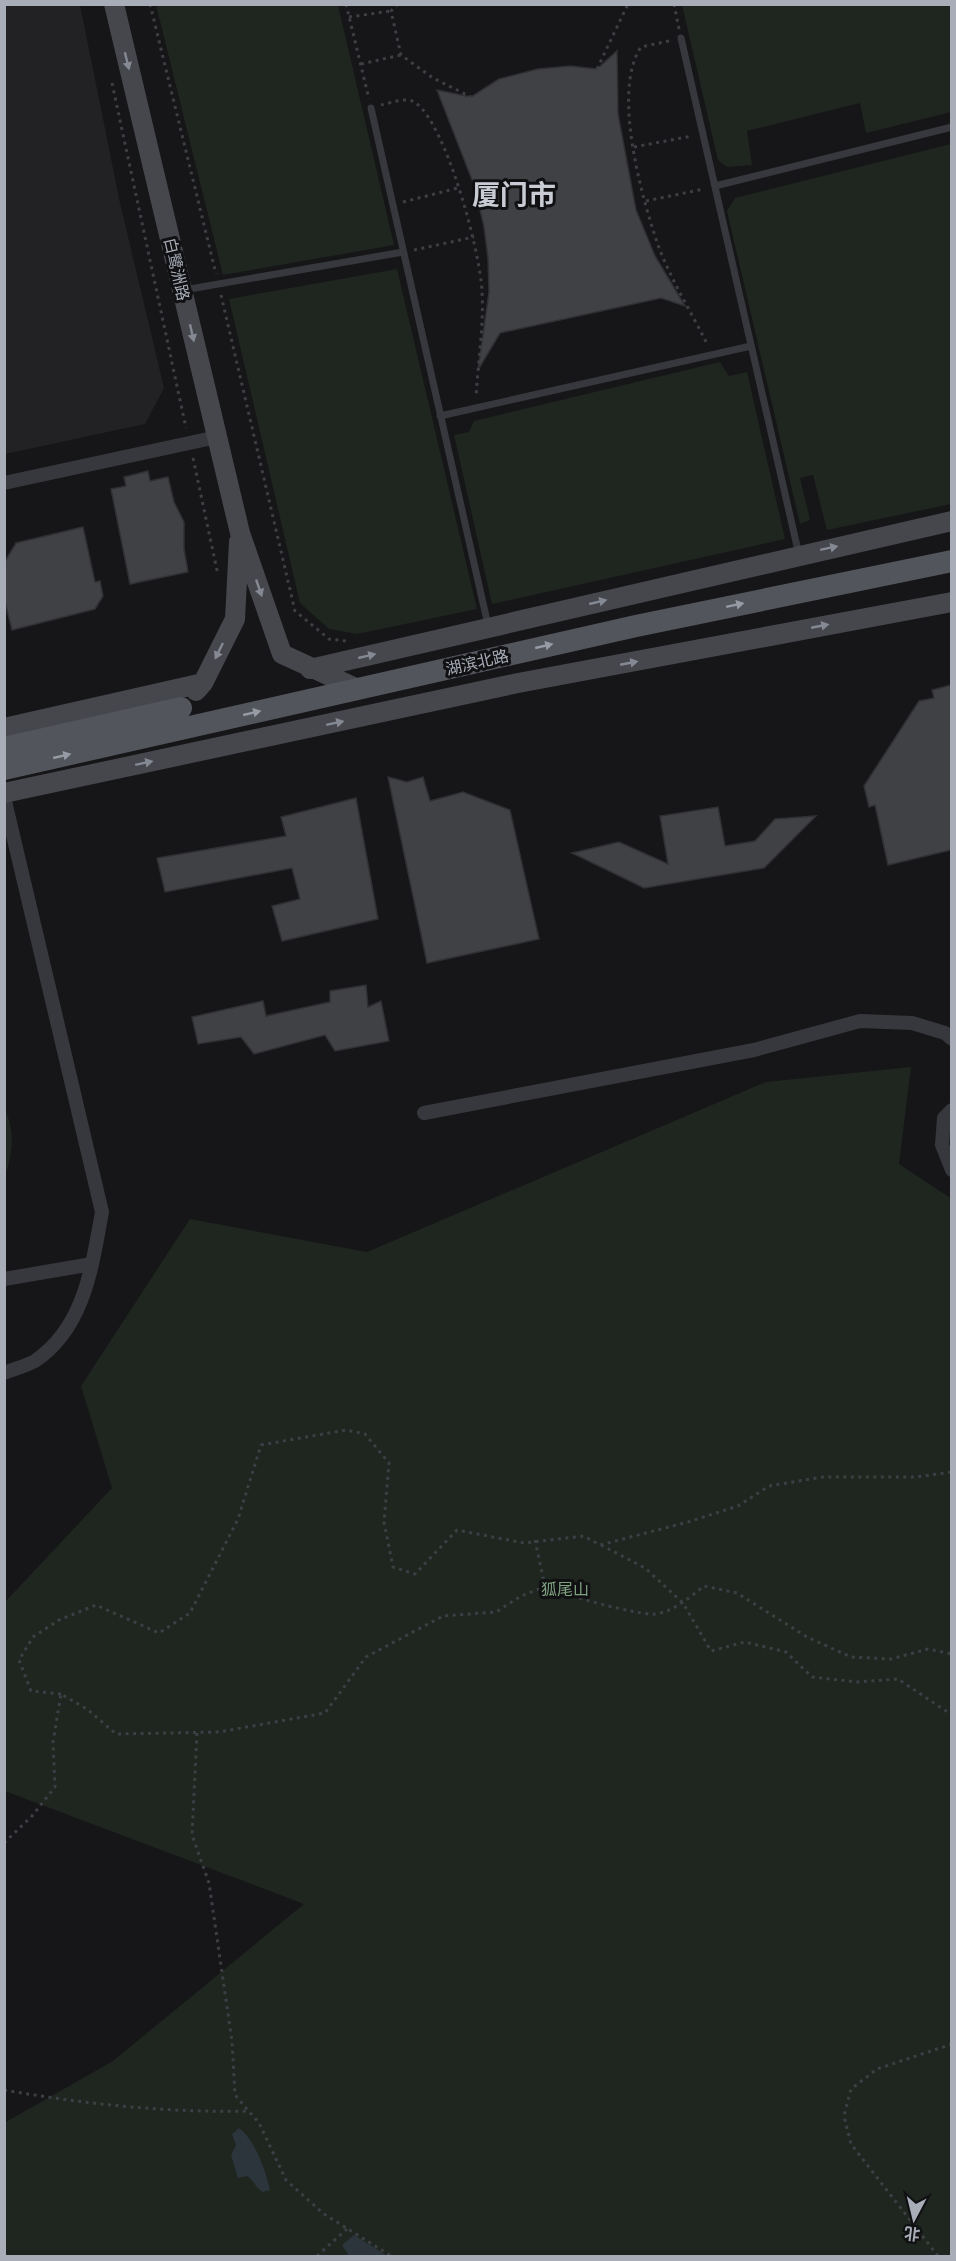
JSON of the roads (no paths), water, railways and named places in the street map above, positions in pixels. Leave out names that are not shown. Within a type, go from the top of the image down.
[{"type":"main road","name":"湖滨北路","points":[[4,769],[636,626],[951,561]]},
{"type":"main road","points":[[4,748],[181,708]]},
{"type":"street","name":"白鹭洲路","points":[[114,4],[240,533],[282,654],[310,669],[358,689]]},
{"type":"street","points":[[4,483],[217,437]]},
{"type":"street","points":[[310,669],[951,521]]},
{"type":"street","name":"白鹭洲路","points":[[181,708],[203,683],[235,619],[240,533]]},
{"type":"street","points":[[4,1373],[34,1361],[60,1337],[80,1308],[92,1264],[102,1212],[7,822],[4,795],[518,683],[951,602]]},
{"type":"street","points":[[4,728],[203,683]]},
{"type":"street","points":[[424,1113],[754,1050],[860,1020],[912,1023],[945,1033],[951,1039]]},
{"type":"street","points":[[951,1110],[944,1118],[942,1145],[951,1170]]},
{"type":"street","points":[[4,1279],[92,1264]]},
{"type":"lane","points":[[681,38],[799,555]]},
{"type":"lane","points":[[371,108],[488,627]]},
{"type":"lane","points":[[715,186],[951,127]]},
{"type":"lane","points":[[182,290],[403,252]]},
{"type":"lane","points":[[440,416],[751,346]]},
{"type":"district","name":"厦门市","points":[[514,195]]},
{"type":"park label","name":"狐尾山","points":[[565,1589]]}]
